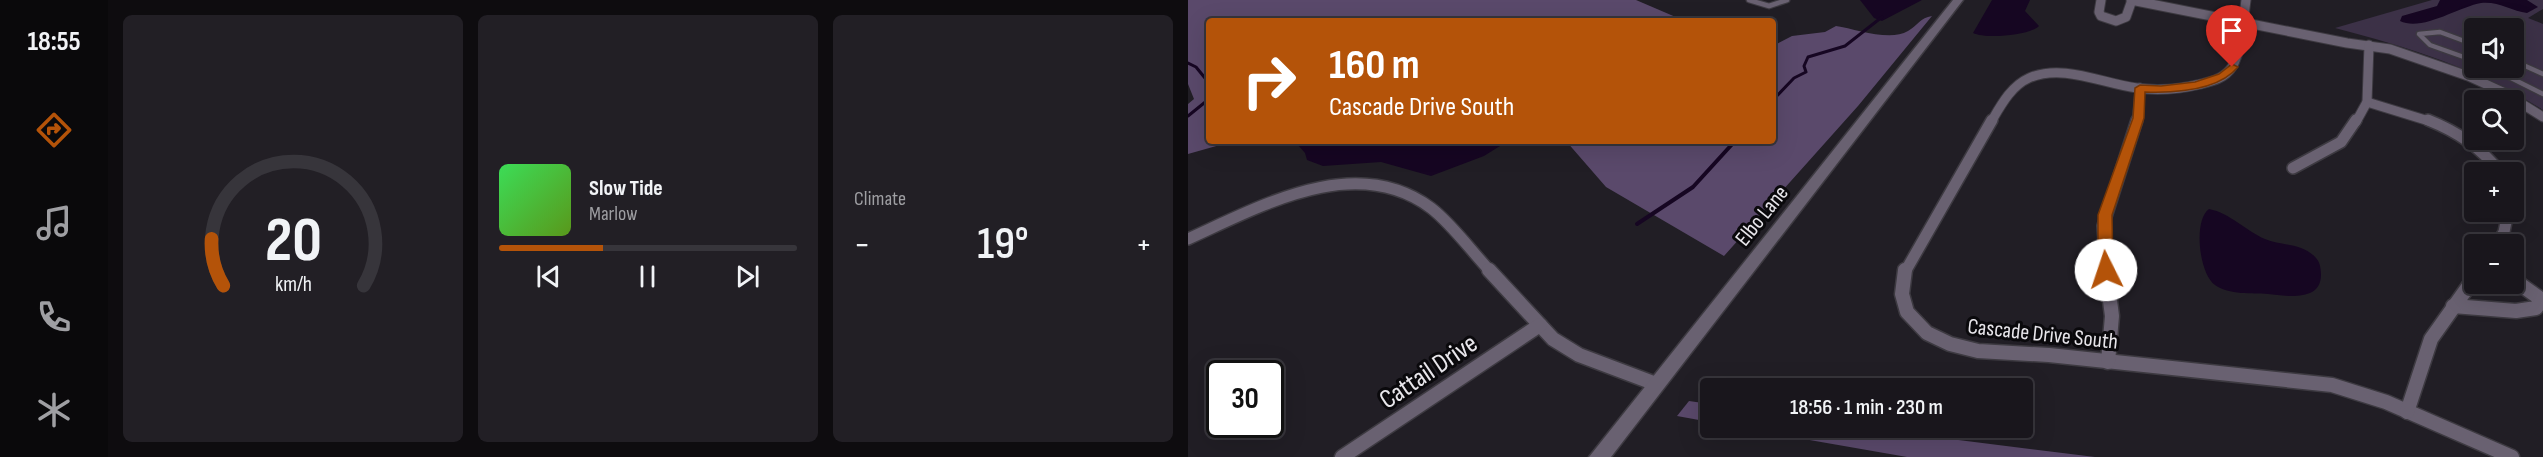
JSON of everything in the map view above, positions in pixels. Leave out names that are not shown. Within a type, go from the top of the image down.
[{"type":"street","name":"Elbo Lane","points":[[1599,457],[1868,118],[1958,0]]},
{"type":"street","points":[[2101,0],[2098,12],[2101,16],[2116,21],[2126,17],[2131,0],[2243,18]]},
{"type":"street","points":[[2172,0],[2347,43],[2390,49],[2460,73],[2503,92],[2543,117]]},
{"type":"street","name":"Cascade Drive South","points":[[2246,0],[2235,62],[2223,76],[2185,87],[2140,88],[2060,73],[2036,75],[2017,83],[2002,103],[1904,273],[1900,284],[1900,296],[1912,320],[1939,339],[1974,350],[2321,383],[2355,391],[2512,457]]},
{"type":"street","points":[[2293,168],[2341,142],[2367,102],[2369,45]]},
{"type":"street","points":[[2108,362],[2112,316],[2103,226],[2138,118],[2140,88]]},
{"type":"street","points":[[2367,102],[2455,130],[2478,146],[2492,162]]},
{"type":"street","points":[[1188,238],[1265,205],[1307,190],[1364,183],[1396,188],[1410,193],[1432,209],[1553,339],[1579,355],[1656,384]]},
{"type":"street","points":[[2453,306],[2516,310],[2536,308],[2539,304],[2538,297],[2524,287]]},
{"type":"street","points":[[2407,412],[2427,349],[2442,321],[2464,291]]},
{"type":"street","name":"Cattail Drive","points":[[1342,457],[1455,384],[1540,325]]},
{"type":"lane","points":[[1749,0],[1758,5],[1776,5],[1787,0]]},
{"type":"lane","points":[[2464,41],[2439,31],[2427,30],[2419,33],[2420,37],[2430,45],[2464,59]]},
{"type":"lane","points":[[2524,65],[2543,74]]},
{"type":"lane","points":[[2460,73],[2464,70]]},
{"type":"lane","points":[[2511,78],[2543,94]]},
{"type":"shaded area","points":[[1188,0],[1636,0],[1678,18],[1206,18],[1206,144],[1223,144],[1188,154],[1188,104],[1194,99],[1188,84]]},
{"type":"shaded area","points":[[1860,0],[1922,0],[1882,21],[1874,18]]},
{"type":"shaded area","points":[[1992,0],[2030,0],[2025,11],[2039,26],[2026,32],[2007,36],[1973,33]]},
{"type":"shaded area","points":[[2432,0],[2543,0],[2543,9],[2528,18],[2543,24],[2543,110],[2524,99],[2524,90],[2508,90],[2484,78],[2524,78],[2524,18],[2464,18],[2464,69],[2390,43],[2335,28]]},
{"type":"shaded area","points":[[2440,0],[2527,0],[2538,7],[2527,13],[2493,3],[2481,3],[2429,21],[2409,24],[2400,21],[2402,16],[2437,6]]},
{"type":"shaded area","points":[[1932,16],[1858,106],[1724,256],[1606,187],[1569,144],[1776,144],[1776,44],[1792,36],[1825,32],[1836,26],[1873,34],[1901,34]]},
{"type":"shaded area","points":[[1297,144],[1503,144],[1484,156],[1431,176],[1381,162],[1323,166],[1307,160],[1305,153]]},
{"type":"shaded area","points":[[2209,209],[2224,214],[2265,239],[2299,247],[2311,253],[2321,270],[2319,284],[2315,290],[2301,295],[2284,296],[2234,292],[2215,285],[2205,270],[2200,247],[2201,224]]},
{"type":"shaded area","points":[[1689,401],[1700,403],[1700,420],[1677,416]]},
{"type":"shaded area","points":[[1798,438],[1943,438],[2095,457],[1907,457]]},
{"type":"waterway","points":[[1776,97],[1794,78],[1806,72],[1804,66],[1808,57],[1845,46],[1882,17]]},
{"type":"waterway","points":[[1188,63],[1196,67],[1206,79]]},
{"type":"waterway","points":[[1188,116],[1206,101]]},
{"type":"waterway","points":[[1637,224],[1693,187],[1732,144]]},
{"type":"route","points":[[2106,270],[2103,226],[2105,215],[2138,118],[2140,88],[2161,89],[2206,83],[2223,76],[2232,67]]}]
